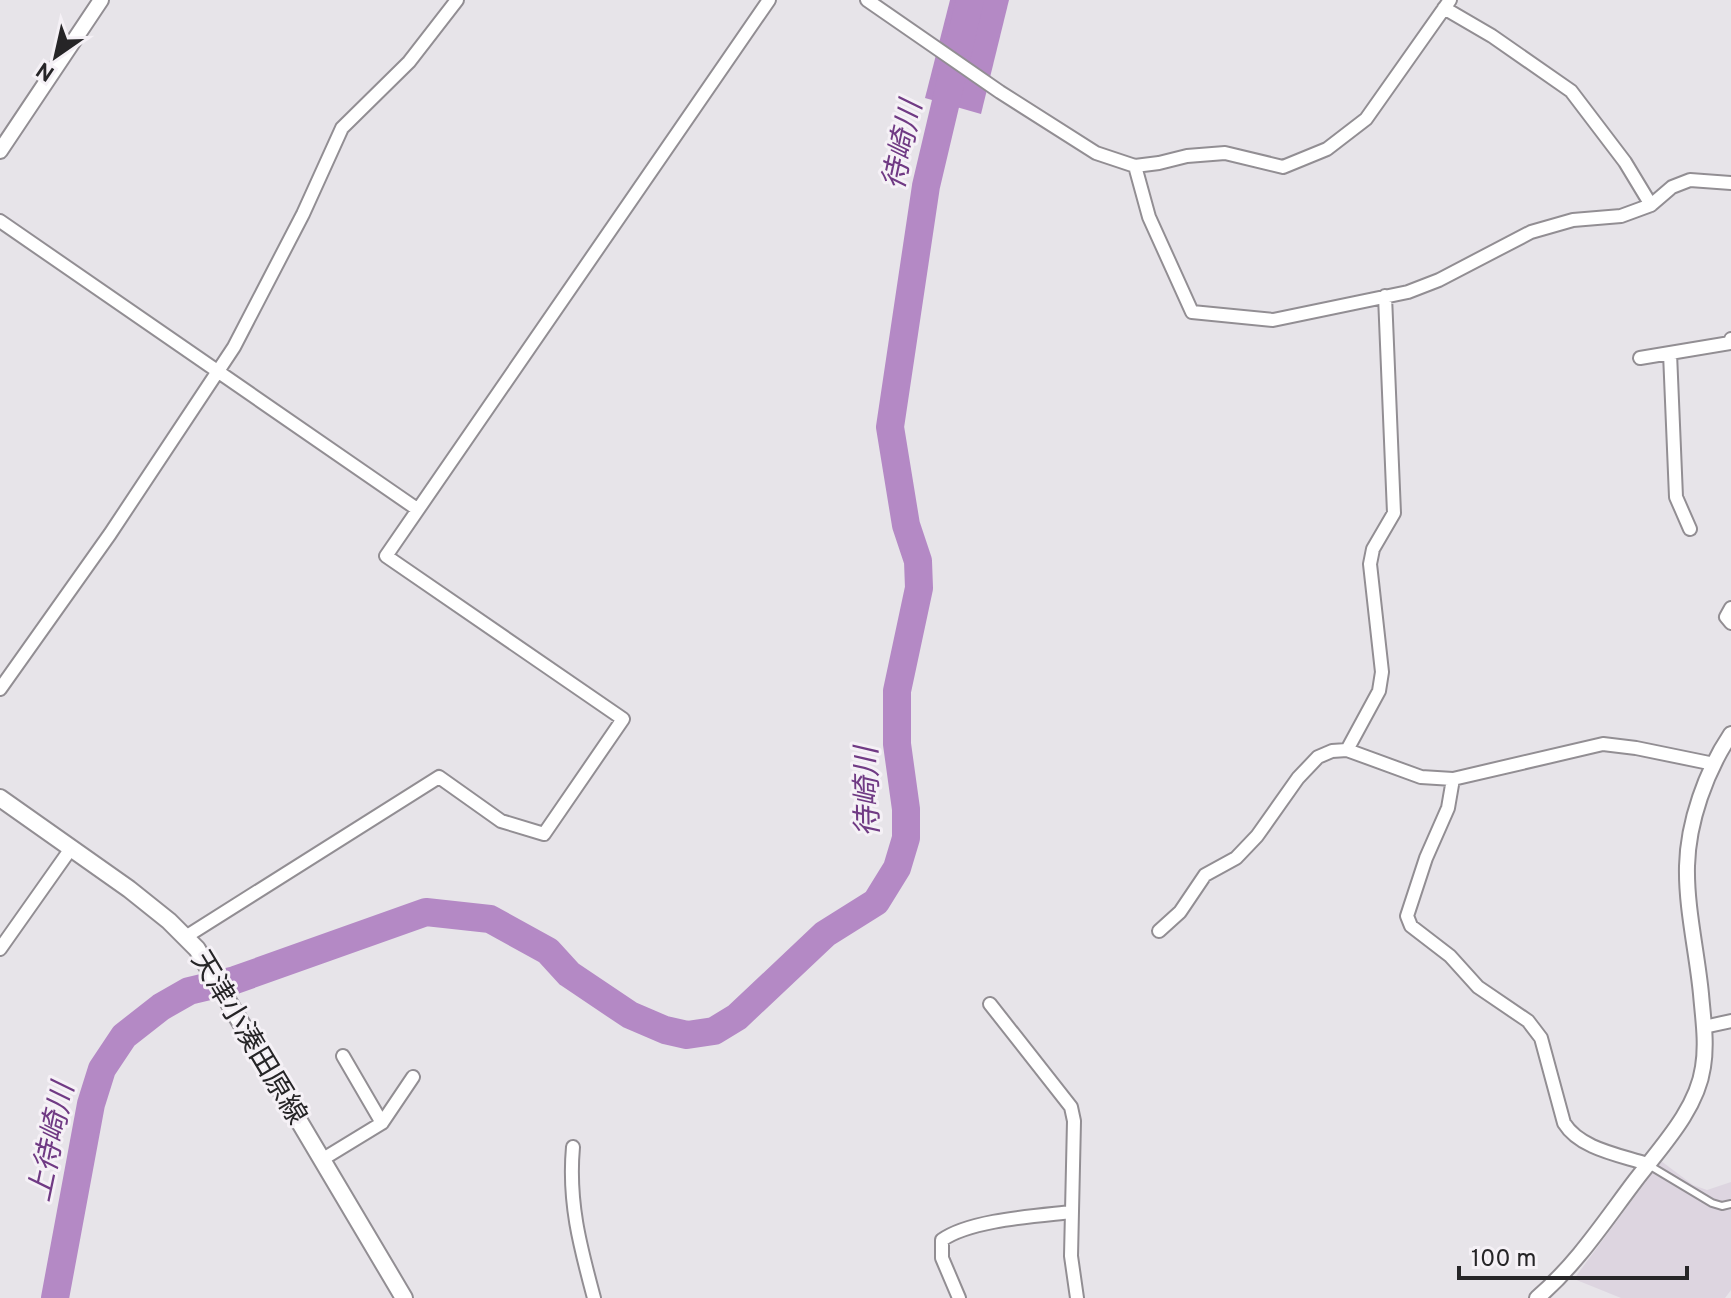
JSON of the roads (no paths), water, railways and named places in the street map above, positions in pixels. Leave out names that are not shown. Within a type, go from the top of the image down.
[{"type":"main road","name":"天津小湊田原線","points":[[0,798],[72,847],[187,936],[207,963],[404,1298]]},
{"type":"street","points":[[0,151],[101,0]]},
{"type":"street","points":[[0,689],[110,534],[218,372],[254,312],[342,128],[409,62],[457,0]]},
{"type":"street","points":[[187,936],[439,777],[501,821],[544,834],[623,719],[386,556],[769,0]]},
{"type":"street","points":[[867,0],[1000,92],[1096,153],[1135,166],[1187,156],[1225,153],[1283,167],[1327,149],[1366,119],[1447,4],[1571,91],[1625,162],[1651,205]]},
{"type":"street","points":[[1135,166],[1149,217],[1192,312],[1273,320],[1408,292],[1439,280],[1531,232],[1573,220],[1621,216],[1651,205],[1672,187],[1690,180],[1731,183]]},
{"type":"street","points":[[0,221],[417,509]]},
{"type":"street","points":[[1347,750],[1379,691],[1382,672],[1370,564],[1373,549],[1394,513],[1385,296]]},
{"type":"street","points":[[1640,358],[1730,343],[1731,339]]},
{"type":"street","points":[[1670,353],[1676,497],[1690,529]]},
{"type":"street","points":[[1731,608],[1726,617],[1731,623]]},
{"type":"street","points":[[1537,1298],[1586,1246],[1695,1093],[1704,1063],[1704,1027],[1687,866],[1695,818],[1714,764],[1730,736]]},
{"type":"street","points":[[1159,931],[1180,912],[1205,875],[1236,858],[1257,836],[1298,778],[1318,757],[1332,751],[1347,750],[1421,777],[1453,779],[1603,744],[1714,764]]},
{"type":"street","points":[[1453,779],[1448,808],[1426,858],[1407,916],[1411,926],[1450,956],[1478,987],[1528,1021],[1541,1038],[1564,1123],[1570,1133],[1588,1144],[1647,1164]]},
{"type":"street","points":[[0,949],[72,847]]},
{"type":"street","points":[[990,1004],[1071,1107],[1074,1121],[1072,1274],[1077,1298]]},
{"type":"street","points":[[1704,1027],[1731,1021]]},
{"type":"street","points":[[343,1056],[382,1123]]},
{"type":"street","points":[[323,1159],[382,1123],[413,1077]]},
{"type":"street","points":[[573,1147],[570,1177],[573,1214],[594,1298]]},
{"type":"street","points":[[959,1298],[942,1258],[942,1240],[952,1233],[1012,1218],[1071,1212]]},
{"type":"lane","points":[[1647,1164],[1712,1203],[1722,1206],[1731,1204]]},
{"type":"waterway","name":"待崎川","points":[[55,1298],[91,1104],[102,1069],[124,1036],[161,1007],[189,991],[235,980],[426,912],[490,919],[548,951],[569,974],[630,1015],[665,1030],[687,1035],[714,1031],[737,1017],[825,934],[876,902],[897,868],[906,838],[906,809],[897,744],[897,691],[919,588],[918,561],[906,525],[890,427],[926,186],[970,0]]},
{"type":"water label","name":"上待崎川","points":[[51,1142]]}]
